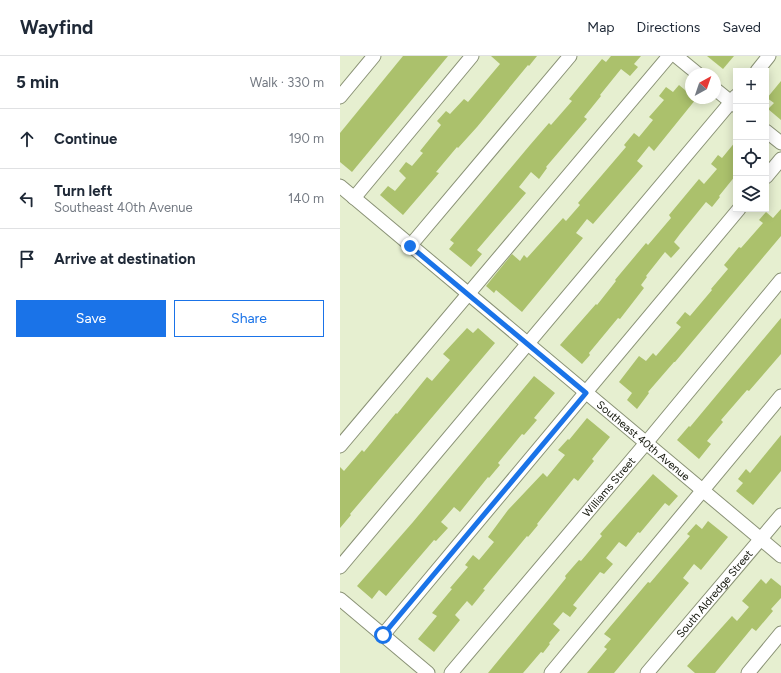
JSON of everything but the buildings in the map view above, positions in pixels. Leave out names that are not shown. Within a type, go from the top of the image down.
[{"type":"street","points":[[340,97],[374,56]]},
{"type":"street","points":[[354,198],[472,56]]},
{"type":"street","points":[[410,246],[570,56]]},
{"type":"street","points":[[340,446],[669,56]]},
{"type":"street","points":[[676,56],[691,68]]},
{"type":"street","points":[[759,68],[769,56]]},
{"type":"street","points":[[721,93],[733,100]]},
{"type":"street","points":[[340,567],[733,102]]},
{"type":"street","points":[[769,133],[781,143]]},
{"type":"street","points":[[767,176],[781,159]]},
{"type":"street","name":"Southeast 40th Avenue","points":[[340,186],[781,556]]},
{"type":"street","points":[[383,635],[737,212]]},
{"type":"street","name":"Williams Street","points":[[451,673],[646,443],[781,280]]},
{"type":"street","points":[[551,673],[781,396]]},
{"type":"street","name":"South Aldredge Street","points":[[648,673],[781,515]]},
{"type":"street","points":[[340,599],[428,673]]},
{"type":"street","points":[[748,673],[781,633]]},
{"type":"route","points":[[383,635],[586,393],[410,246]]}]
